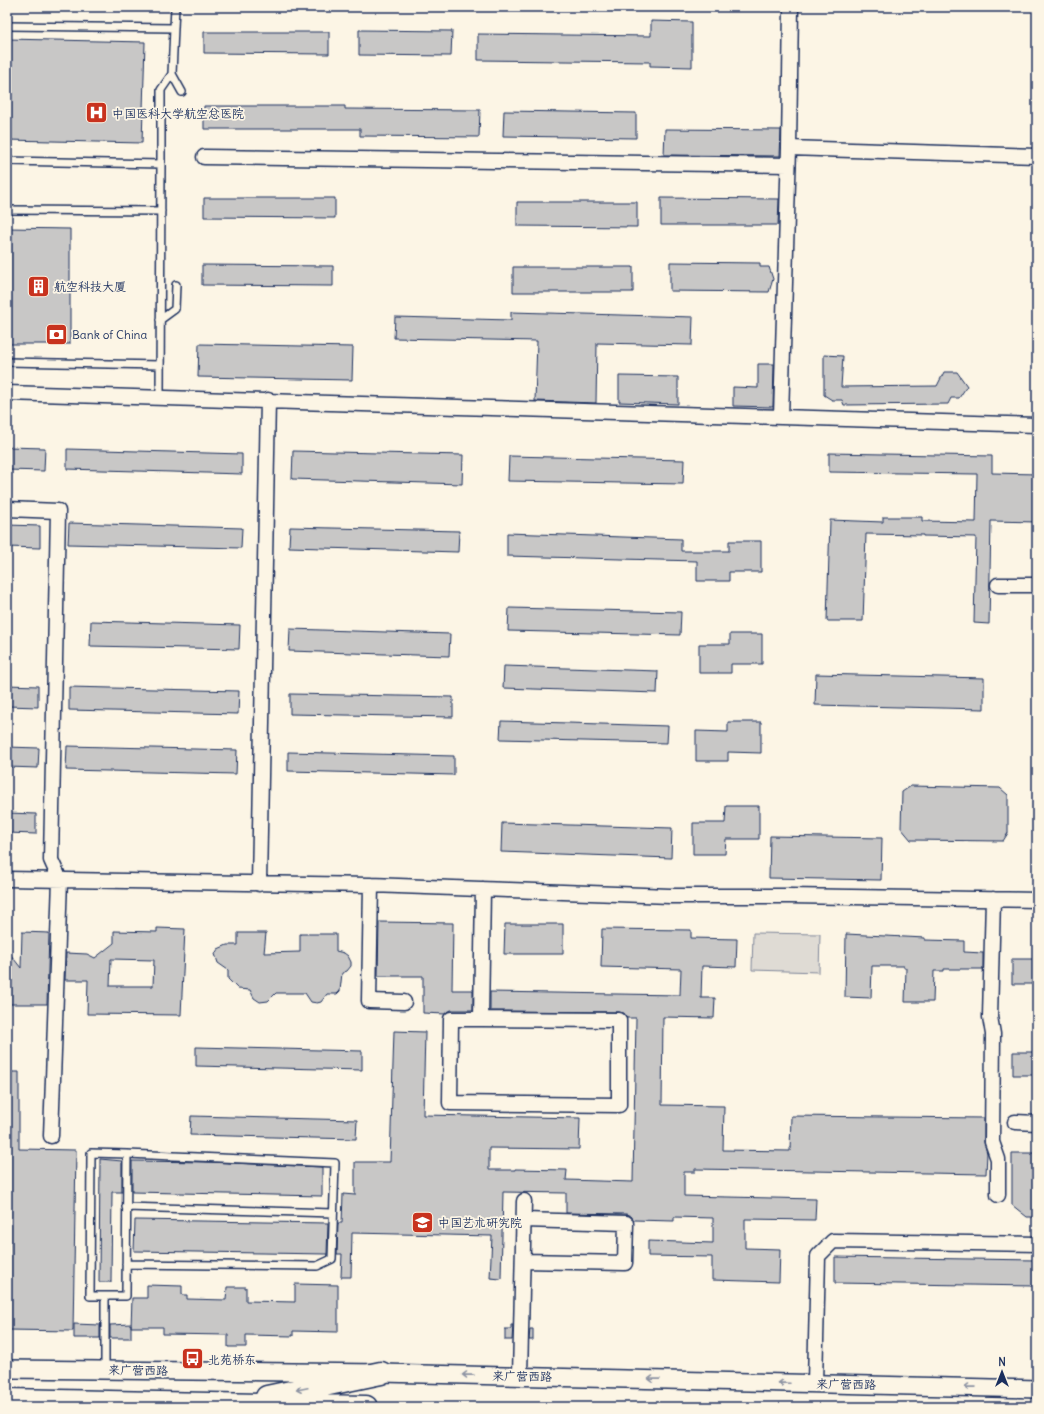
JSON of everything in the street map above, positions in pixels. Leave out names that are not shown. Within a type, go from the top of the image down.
[{"type":"highway","points":[[227,1405],[381,1373]]},
{"type":"highway","points":[[7,1400],[366,1407]]},
{"type":"street","points":[[781,417],[789,148],[791,7]]},
{"type":"street","points":[[789,148],[1037,156]]},
{"type":"street","points":[[204,157],[788,165]]},
{"type":"street","points":[[7,393],[1037,425]]},
{"type":"street","points":[[259,884],[268,400]]},
{"type":"street","points":[[7,509],[58,511],[51,860],[60,880],[51,1136]]},
{"type":"street","points":[[998,585],[1037,585]]},
{"type":"street","points":[[7,879],[371,885],[670,896],[789,896],[1037,900]]},
{"type":"street","points":[[371,885],[369,1001],[404,1002]]},
{"type":"street","points":[[481,1019],[483,889]]},
{"type":"street","points":[[993,899],[990,1017],[993,1034],[992,1142],[998,1159],[998,1195]]},
{"type":"street","points":[[451,1019],[481,1019],[619,1020],[619,1105],[450,1104],[451,1019]]},
{"type":"street","points":[[1015,1122],[1037,1123]]},
{"type":"street","points":[[520,1376],[524,1201]]},
{"type":"street","points":[[523,1261],[625,1263],[626,1223],[524,1220]]},
{"type":"street","points":[[815,1383],[818,1256],[833,1241],[1037,1244]]},
{"type":"street","name":"来广营西路","points":[[7,1369],[381,1373],[1037,1389]]},
{"type":"lane","points":[[175,7],[172,74],[182,92]]},
{"type":"lane","points":[[7,26],[174,28]]},
{"type":"lane","points":[[160,397],[161,90],[172,74]]},
{"type":"lane","points":[[7,161],[161,164]]},
{"type":"lane","points":[[7,210],[161,211]]},
{"type":"lane","points":[[160,320],[175,308],[176,285]]},
{"type":"lane","points":[[7,362],[160,365]]},
{"type":"lane","points":[[126,1264],[317,1266],[332,1260],[335,1163],[127,1154],[91,1153],[90,1296],[126,1296],[126,1264],[126,1207],[127,1154]]},
{"type":"lane","points":[[126,1207],[333,1212]]},
{"type":"lane","points":[[105,1370],[106,1296]]},
{"type":"shaded area","points":[[753,933],[820,934],[819,972],[752,970]]},
{"type":"building","points":[[651,21],[692,22],[692,67],[650,66],[650,62],[478,60],[478,34],[651,36]]},
{"type":"building","points":[[359,30],[452,31],[451,56],[359,55]]},
{"type":"building","points":[[204,32],[329,32],[329,54],[204,53]]},
{"type":"building","points":[[7,39],[145,42],[142,143],[7,140]]},
{"type":"building","points":[[204,106],[345,106],[345,109],[480,110],[479,137],[360,136],[360,129],[204,129]]},
{"type":"building","points":[[504,111],[636,113],[636,138],[503,136]]},
{"type":"building","points":[[665,129],[781,130],[780,156],[664,155]]},
{"type":"building","points":[[204,198],[335,198],[335,218],[204,217]]},
{"type":"building","points":[[661,198],[779,199],[778,225],[661,225]]},
{"type":"building","points":[[517,202],[637,202],[637,227],[517,226]]},
{"type":"building","name":"航空科技大厦","points":[[7,228],[70,229],[70,344],[7,344]]},
{"type":"building","points":[[670,262],[760,263],[760,267],[769,267],[773,279],[769,292],[670,291]]},
{"type":"building","points":[[202,265],[333,266],[333,286],[202,285]]},
{"type":"building","points":[[513,267],[633,267],[633,292],[513,292]]},
{"type":"building","points":[[511,312],[693,317],[692,345],[597,343],[596,403],[535,401],[537,341],[394,338],[395,317],[511,320]]},
{"type":"building","points":[[199,344],[353,347],[352,380],[198,377]]},
{"type":"building","points":[[824,355],[843,356],[841,387],[937,386],[944,372],[957,372],[967,386],[959,398],[951,398],[948,404],[844,405],[842,400],[832,400],[824,395]]},
{"type":"building","points":[[758,364],[774,364],[773,407],[733,406],[733,387],[758,388]]},
{"type":"building","points":[[619,376],[678,377],[678,404],[619,402]]},
{"type":"building","points":[[7,447],[45,448],[44,471],[7,470]]},
{"type":"building","points":[[67,449],[242,454],[242,474],[67,469]]},
{"type":"building","points":[[293,451],[463,455],[462,484],[292,479]]},
{"type":"building","points":[[829,453],[992,456],[992,473],[1037,474],[1037,522],[991,521],[989,624],[974,623],[976,537],[923,535],[866,534],[863,621],[827,621],[830,520],[883,522],[883,517],[922,517],[922,521],[976,522],[977,474],[829,472]]},
{"type":"building","points":[[509,456],[684,460],[683,484],[508,481]]},
{"type":"building","points":[[69,523],[242,528],[241,548],[68,544]]},
{"type":"building","points":[[7,525],[40,526],[40,548],[7,547]]},
{"type":"building","points":[[290,527],[459,531],[458,552],[289,547]]},
{"type":"building","points":[[507,533],[681,539],[681,551],[729,551],[729,541],[761,541],[761,572],[729,572],[729,581],[697,581],[697,561],[507,556]]},
{"type":"building","points":[[509,608],[681,612],[680,635],[508,631]]},
{"type":"building","points":[[91,621],[240,625],[239,649],[90,646]]},
{"type":"building","points":[[290,629],[450,634],[449,656],[289,651]]},
{"type":"building","points":[[730,634],[762,634],[762,664],[731,664],[731,673],[699,673],[699,644],[730,644]]},
{"type":"building","points":[[504,666],[658,671],[657,693],[503,688]]},
{"type":"building","points":[[816,674],[984,678],[984,709],[815,705]]},
{"type":"building","points":[[7,685],[38,686],[38,707],[7,706]]},
{"type":"building","points":[[69,687],[239,691],[238,714],[69,710]]},
{"type":"building","points":[[290,694],[453,697],[453,717],[290,714]]},
{"type":"building","points":[[501,721],[668,726],[667,743],[500,739]]},
{"type":"building","points":[[728,722],[761,722],[761,753],[728,752],[728,761],[696,761],[696,731],[728,732]]},
{"type":"building","points":[[67,746],[237,750],[236,774],[66,770]]},
{"type":"building","points":[[7,747],[39,748],[38,768],[7,767]]},
{"type":"building","points":[[288,752],[454,756],[454,775],[288,771]]},
{"type":"building","points":[[911,786],[1000,788],[1008,795],[1008,833],[1003,841],[911,840],[901,828],[902,792]]},
{"type":"building","points":[[726,806],[759,806],[759,839],[726,839],[725,854],[693,854],[693,823],[725,823]]},
{"type":"building","points":[[7,813],[36,814],[36,834],[7,833]]},
{"type":"building","points":[[502,823],[672,828],[671,858],[501,852]]},
{"type":"building","points":[[770,836],[882,838],[881,880],[769,878]]},
{"type":"building","points":[[379,922],[453,923],[452,990],[473,990],[473,1010],[451,1010],[445,1014],[423,1013],[423,976],[378,976]]},
{"type":"building","points":[[505,924],[563,924],[563,954],[504,954]]},
{"type":"building","points":[[157,928],[185,929],[181,1015],[87,1014],[88,980],[65,980],[66,953],[87,954],[95,958],[114,943],[114,931],[157,932]],"holes":[[[111,959],[154,960],[153,986],[110,986]]]},
{"type":"building","points":[[602,929],[691,930],[691,938],[737,939],[736,967],[702,966],[701,998],[715,998],[714,1018],[663,1017],[662,1105],[724,1106],[723,1150],[790,1151],[791,1116],[984,1118],[984,1142],[987,1153],[986,1174],[695,1169],[695,1172],[684,1172],[684,1196],[816,1199],[815,1220],[745,1219],[745,1248],[780,1249],[779,1282],[712,1280],[712,1257],[648,1256],[648,1241],[713,1243],[713,1218],[674,1217],[674,1221],[634,1220],[631,1216],[626,1214],[566,1213],[566,1193],[503,1192],[501,1279],[490,1278],[492,1236],[352,1233],[351,1277],[341,1277],[342,1254],[337,1254],[338,1223],[342,1223],[343,1194],[355,1195],[355,1162],[390,1162],[394,1031],[425,1032],[423,1115],[580,1118],[579,1149],[489,1148],[489,1170],[567,1170],[566,1180],[633,1182],[636,1018],[627,1018],[624,1013],[619,1012],[490,1011],[490,992],[680,995],[681,969],[601,967]]},
{"type":"building","points":[[22,932],[49,933],[47,1004],[7,1004],[7,950],[21,968]]},
{"type":"building","points":[[238,933],[266,933],[264,953],[300,952],[300,934],[336,934],[336,951],[344,953],[348,956],[351,966],[347,971],[342,973],[340,991],[337,994],[327,994],[321,1002],[311,1002],[305,993],[276,993],[268,1001],[260,1002],[254,998],[250,990],[238,989],[228,979],[228,970],[218,963],[215,954],[218,949],[227,945],[238,945]]},
{"type":"building","points":[[846,934],[925,938],[925,940],[964,941],[964,952],[983,953],[983,969],[944,969],[944,971],[934,971],[933,1002],[905,1002],[906,968],[904,968],[904,966],[872,966],[871,998],[845,997]]},
{"type":"building","points":[[1012,959],[1037,959],[1037,984],[1012,984]]},
{"type":"building","points":[[196,1047],[362,1051],[362,1070],[196,1066]]},
{"type":"building","points":[[1013,1052],[1037,1052],[1037,1075],[1013,1075]]},
{"type":"building","points":[[7,1072],[19,1072],[19,1149],[76,1150],[73,1331],[7,1330],[9,1235],[7,1235]]},
{"type":"building","points":[[191,1116],[357,1120],[356,1139],[190,1135]]},
{"type":"building","points":[[1012,1153],[1037,1153],[1037,1217],[1027,1217],[1012,1205]]},
{"type":"building","points":[[100,1159],[122,1161],[122,1192],[112,1192],[111,1282],[99,1282]]},
{"type":"building","points":[[132,1161],[207,1162],[322,1167],[322,1196],[132,1192]]},
{"type":"building","points":[[135,1220],[328,1223],[327,1254],[134,1251]]},
{"type":"building","points":[[835,1257],[1036,1260],[1035,1286],[835,1283]]},
{"type":"building","points":[[295,1284],[338,1285],[338,1332],[293,1331],[293,1336],[246,1335],[246,1347],[228,1347],[228,1335],[163,1334],[163,1327],[131,1327],[132,1298],[147,1298],[147,1285],[182,1286],[182,1295],[187,1295],[187,1299],[226,1300],[227,1287],[246,1287],[246,1301],[295,1302]]},
{"type":"building","points":[[74,1324],[100,1325],[100,1338],[74,1338]]},
{"type":"building","points":[[131,1324],[131,1338],[110,1338],[110,1325]]},
{"type":"building","points":[[511,1325],[513,1325],[512,1340],[505,1340],[505,1329],[511,1329]]},
{"type":"building","points":[[530,1329],[533,1329],[533,1340],[529,1340]]},
{"type":"place","name":"中国医科大学航空总医院","points":[[97,113]]},
{"type":"place","name":"航空科技大厦","points":[[38,286]]},
{"type":"place","name":"Bank of China","points":[[57,334]]},
{"type":"place","name":"中国艺术研究院","points":[[422,1222]]},
{"type":"place","name":"北苑桥东","points":[[193,1359]]}]
